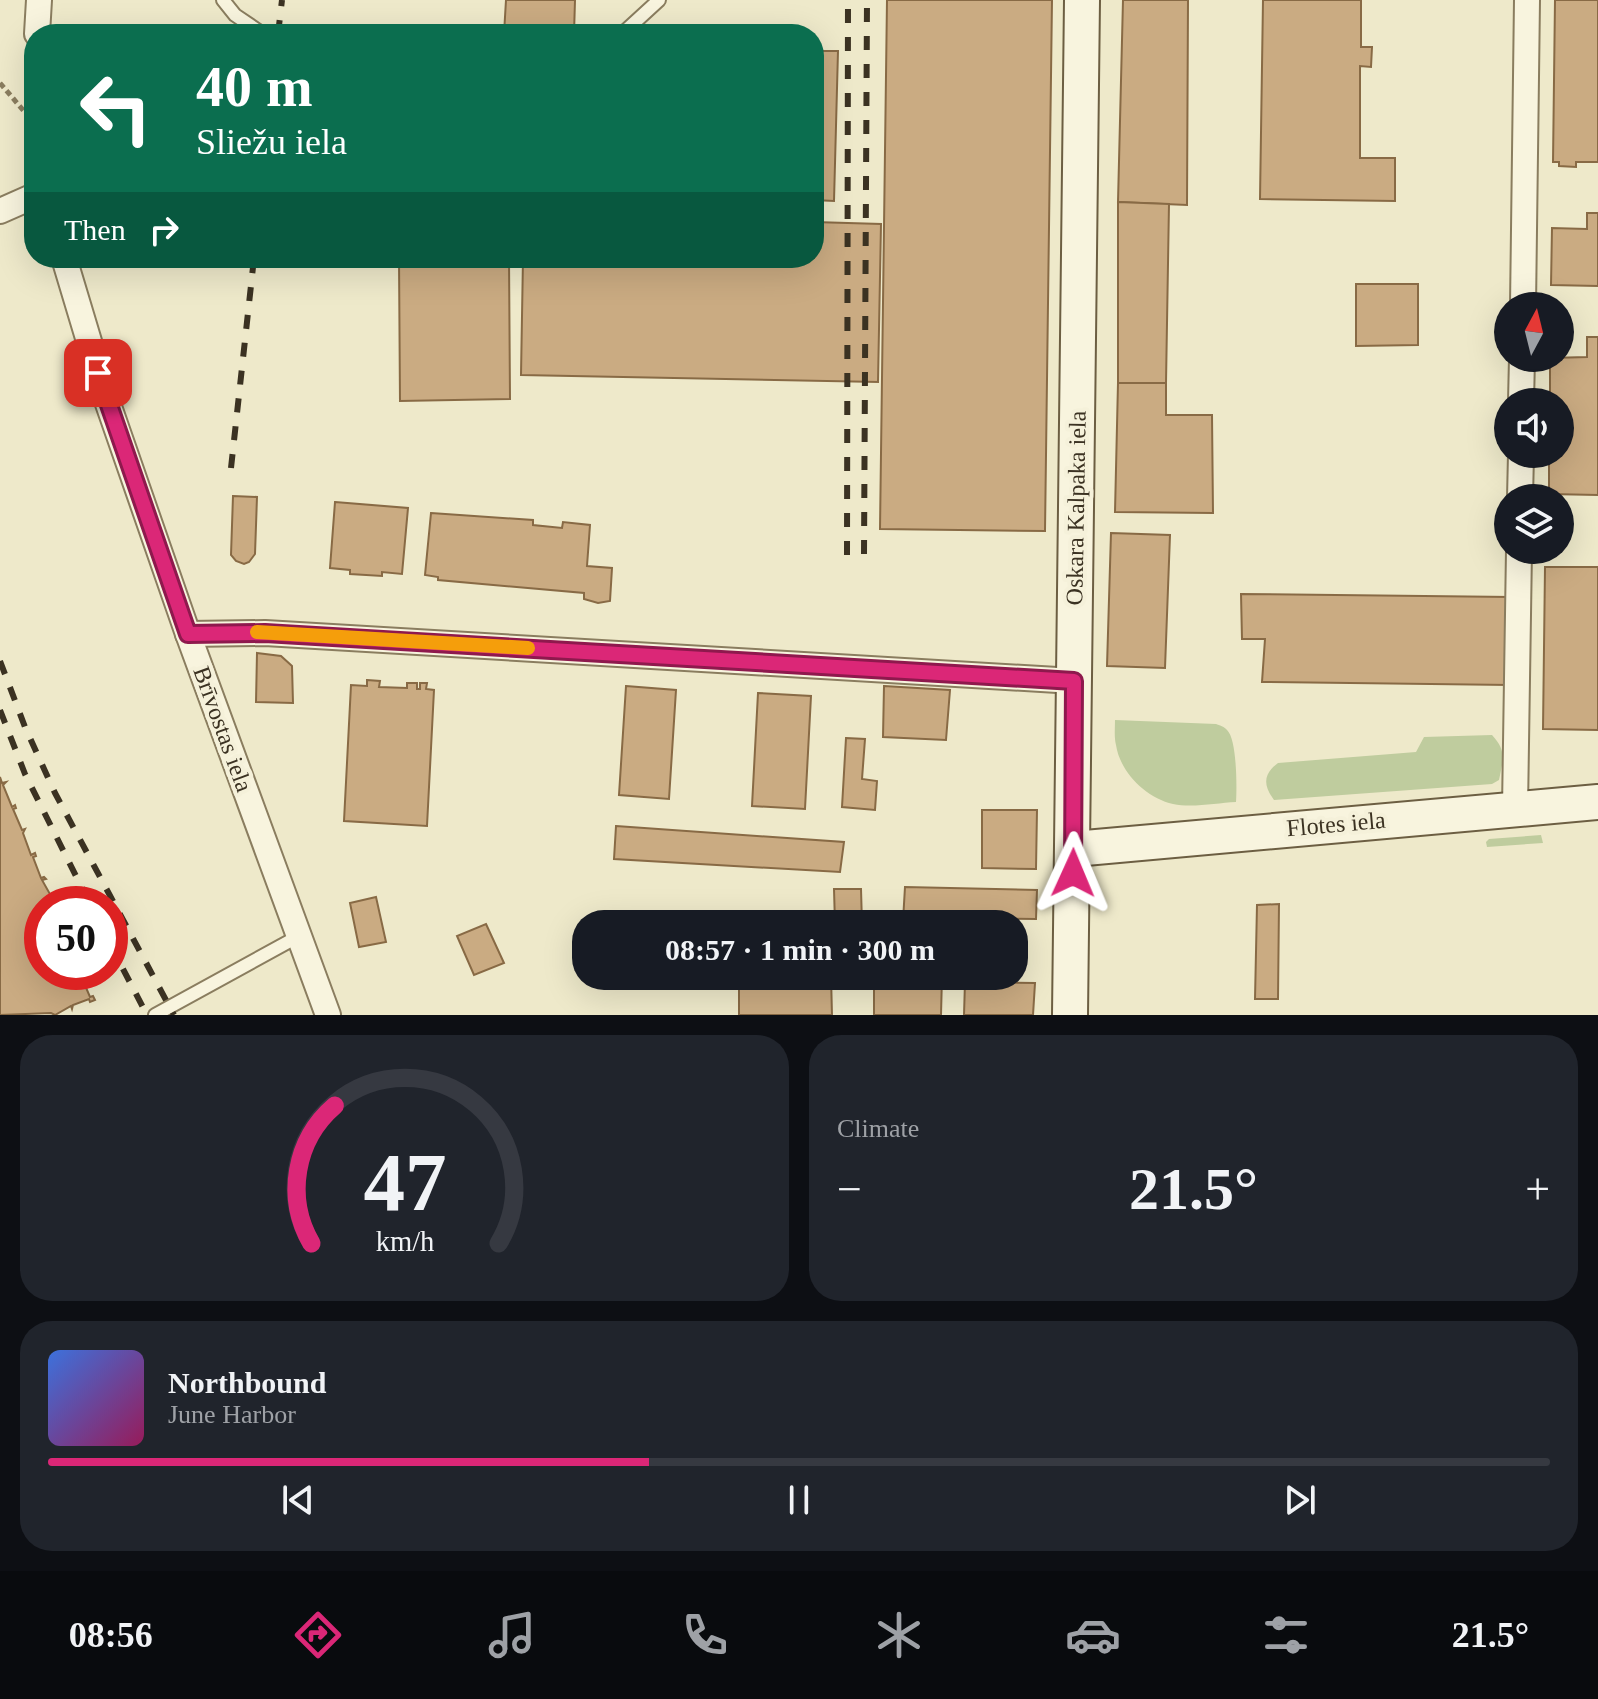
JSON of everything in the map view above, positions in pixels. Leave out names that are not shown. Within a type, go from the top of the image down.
[{"type":"main road","name":"Oskara Kalpaka iela","points":[[1070,1015],[1082,0]]},
{"type":"main road","name":"Flotes iela","points":[[1074,849],[1598,802]]},
{"type":"street","points":[[38,24],[39,0]]},
{"type":"street","points":[[1523,292],[1527,0]]},
{"type":"street","points":[[0,211],[24,200]]},
{"type":"street","name":"Brīvostas iela","points":[[67,268],[106,398],[188,634],[328,1015]]},
{"type":"street","points":[[1515,808],[1519,564]]},
{"type":"street","points":[[188,634],[281,634],[1074,681]]},
{"type":"lane","points":[[223,0],[235,15],[248,24]]},
{"type":"lane","points":[[634,24],[660,3],[659,0]]},
{"type":"lane","points":[[155,1015],[299,936]]},
{"type":"path","points":[[0,83],[24,111]]},
{"type":"green space","points":[[1115,720],[1216,724],[1225,728],[1235,753],[1236,802],[1180,805],[1163,801],[1144,790],[1129,774],[1118,755]]},
{"type":"green space","points":[[1492,735],[1503,756],[1499,780],[1492,784],[1274,800],[1266,785],[1267,776],[1278,763],[1416,752],[1424,737]]},
{"type":"green space","points":[[1541,835],[1543,843],[1487,847],[1486,842],[1489,839]]},
{"type":"building","points":[[506,0],[575,0],[574,24],[505,24]]},
{"type":"building","points":[[887,0],[1052,0],[1045,531],[880,529]]},
{"type":"building","points":[[1123,0],[1188,0],[1187,205],[1118,202]]},
{"type":"building","points":[[1263,0],[1361,0],[1361,47],[1372,47],[1371,67],[1360,66],[1360,158],[1395,158],[1395,201],[1260,199]]},
{"type":"building","points":[[1555,0],[1598,0],[1598,162],[1576,162],[1576,167],[1559,166],[1559,162],[1553,162]]},
{"type":"building","points":[[824,51],[838,51],[834,201],[824,200]]},
{"type":"building","points":[[1118,202],[1169,204],[1166,383],[1118,383]]},
{"type":"building","points":[[1587,213],[1598,213],[1598,286],[1551,285],[1552,228],[1587,229]]},
{"type":"building","points":[[824,222],[881,224],[878,382],[521,375],[523,268],[824,268]]},
{"type":"building","points":[[399,268],[509,268],[510,399],[400,401]]},
{"type":"building","points":[[1356,284],[1418,284],[1418,345],[1356,346]]},
{"type":"building","points":[[1587,337],[1598,337],[1598,495],[1574,495],[1574,484],[1549,484],[1549,468],[1574,468],[1574,388],[1550,388],[1550,372],[1574,372],[1574,357],[1587,357]]},
{"type":"building","points":[[1118,383],[1166,383],[1166,415],[1212,415],[1213,513],[1115,512]]},
{"type":"building","points":[[233,496],[257,497],[255,554],[244,564],[231,555]]},
{"type":"building","points":[[335,502],[408,508],[402,574],[350,574],[350,570],[330,568]]},
{"type":"building","points":[[431,513],[533,520],[533,525],[562,528],[563,522],[590,525],[587,566],[612,568],[610,601],[598,603],[584,599],[584,593],[438,580],[438,577],[425,575]]},
{"type":"building","points":[[1111,533],[1170,535],[1165,668],[1107,666]]},
{"type":"building","points":[[1545,567],[1598,567],[1598,730],[1543,729]]},
{"type":"building","points":[[1241,594],[1511,597],[1510,685],[1262,682],[1265,639],[1242,639]]},
{"type":"building","points":[[257,653],[281,656],[292,666],[293,703],[256,702]]},
{"type":"building","points":[[367,680],[380,681],[379,687],[407,688],[407,683],[417,683],[417,689],[420,689],[420,683],[427,683],[426,689],[434,690],[427,826],[344,821],[351,685],[367,686]]},
{"type":"building","points":[[626,686],[676,690],[669,799],[619,795]]},
{"type":"building","points":[[884,686],[950,690],[946,740],[883,737]]},
{"type":"building","points":[[758,693],[811,696],[805,809],[752,806]]},
{"type":"building","points":[[846,738],[865,739],[862,779],[877,781],[875,810],[842,807]]},
{"type":"building","points":[[0,777],[2,783],[6,782],[3,785],[12,807],[15,805],[13,809],[22,830],[25,829],[23,833],[31,855],[35,853],[33,857],[41,878],[46,879],[42,880],[45,886],[24,886],[24,990],[87,990],[95,1000],[73,1005],[72,1009],[71,1006],[55,1015],[0,1015]]},
{"type":"building","points":[[982,810],[1037,810],[1036,869],[982,868]]},
{"type":"building","points":[[616,826],[844,842],[840,872],[614,859]]},
{"type":"building","points":[[905,887],[1037,890],[1036,919],[1028,919],[1028,910],[904,910]]},
{"type":"building","points":[[834,889],[861,889],[862,910],[835,910]]},
{"type":"building","points":[[376,897],[386,942],[359,947],[350,903]]},
{"type":"building","points":[[1279,904],[1278,999],[1255,999],[1257,905]]},
{"type":"building","points":[[486,924],[504,963],[474,975],[457,936]]},
{"type":"building","points":[[1028,983],[1035,983],[1033,1015],[964,1015],[965,990],[1028,990]]},
{"type":"building","points":[[739,990],[831,990],[832,1015],[739,1015]]},
{"type":"building","points":[[874,990],[942,990],[941,1015],[874,1015]]},
{"type":"railway","points":[[279,24],[282,0]]},
{"type":"railway","points":[[847,555],[848,0]]},
{"type":"railway","points":[[864,554],[867,0]]},
{"type":"railway","points":[[231,468],[253,268]]},
{"type":"railway","points":[[0,661],[55,793],[174,1015]]},
{"type":"railway","points":[[0,710],[25,774],[81,886]]},
{"type":"railway","points":[[128,979],[147,1015]]},
{"type":"slow traffic","points":[[257,632],[528,648]]},
{"type":"route","points":[[98,373],[188,634],[252,632],[1074,681],[1073,873]]}]
